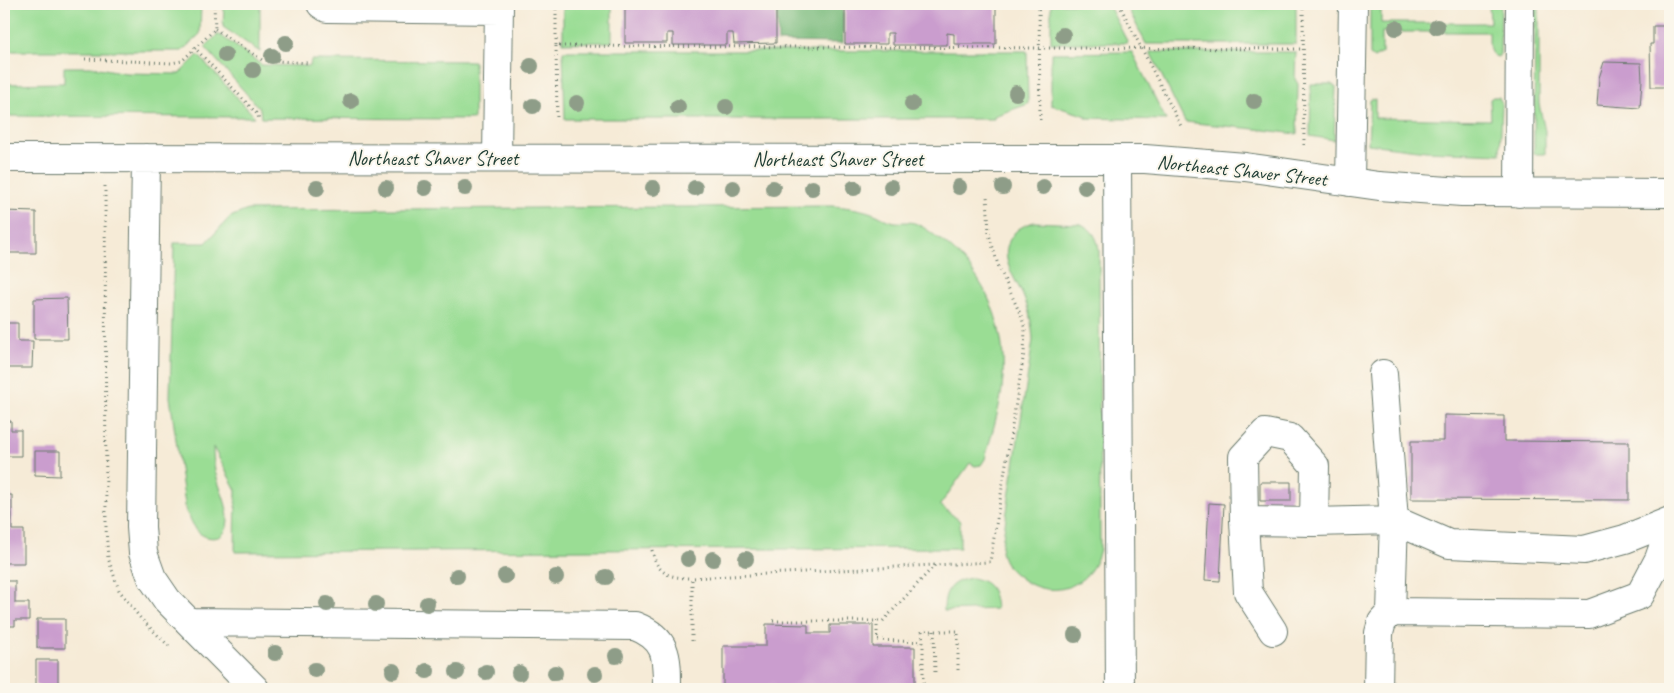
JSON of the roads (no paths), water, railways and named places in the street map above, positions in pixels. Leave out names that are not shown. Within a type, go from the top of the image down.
[{"type":"street","points":[[321,4],[327,8],[499,7],[497,158]]},
{"type":"street","points":[[1350,182],[1353,4]]},
{"type":"street","points":[[1519,193],[1520,4]]},
{"type":"street","name":"Northeast Shaver Street","points":[[4,158],[1117,159],[1185,162],[1305,175],[1350,182],[1462,192],[1670,193]]},
{"type":"street","points":[[146,158],[141,527],[143,553],[152,578],[167,600],[255,689]]},
{"type":"street","points":[[1117,159],[1120,689]]},
{"type":"street","points":[[1378,689],[1379,633],[1382,622],[1391,612],[1394,520],[1382,374]]},
{"type":"street","points":[[1273,631],[1248,592],[1244,521],[1243,457],[1265,433],[1290,438],[1315,466],[1314,522]]},
{"type":"street","points":[[1244,521],[1394,520],[1449,544],[1584,550],[1625,539],[1670,521]]},
{"type":"street","points":[[1391,612],[1589,614],[1640,595],[1659,559],[1670,528]]},
{"type":"street","points":[[189,622],[635,626],[648,631],[658,640],[665,652],[667,689]]}]
